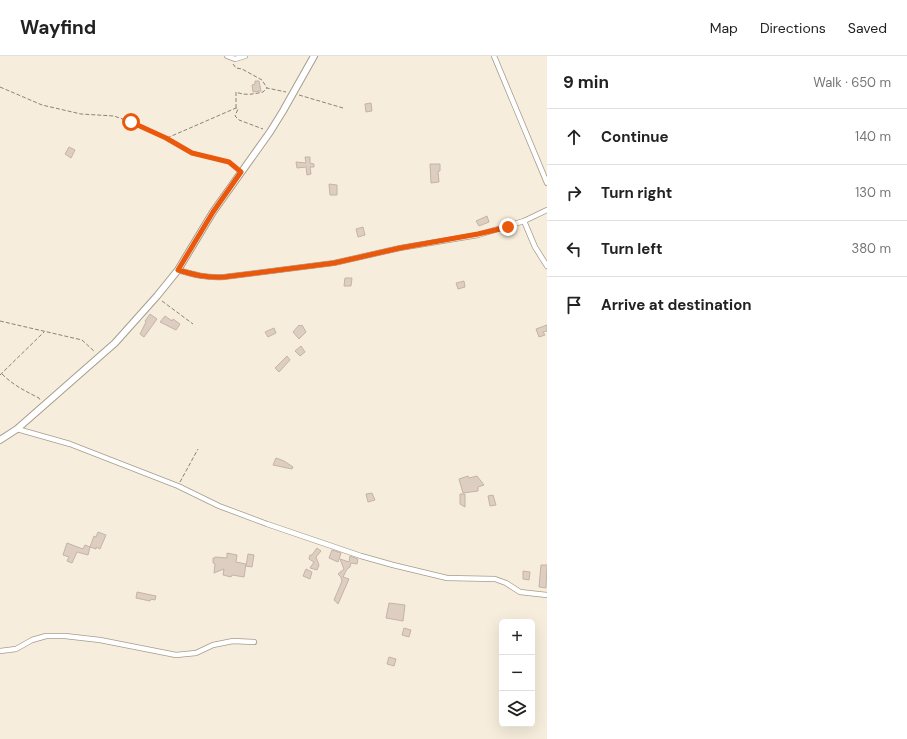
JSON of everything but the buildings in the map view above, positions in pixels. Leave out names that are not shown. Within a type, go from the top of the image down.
[{"type":"street","points":[[228,56],[235,59],[245,56]]},
{"type":"street","points":[[0,440],[17,429],[115,343],[145,311],[178,270],[213,212],[270,132],[314,56]]},
{"type":"street","points":[[494,56],[547,183]]},
{"type":"street","points":[[178,270],[197,276],[216,278],[313,266],[478,234],[524,221],[547,210]]},
{"type":"street","points":[[524,221],[533,242],[547,266]]},
{"type":"street","points":[[17,429],[70,444],[178,486],[219,506],[260,522],[378,561],[447,578],[495,579],[506,583],[520,592],[547,595]]},
{"type":"street","points":[[0,651],[16,649],[32,640],[46,636],[65,636],[100,640],[176,656],[196,653],[213,645],[233,641],[254,642]]},
{"type":"path","points":[[228,56],[236,68],[242,69],[262,80],[267,88],[293,93],[343,108]]},
{"type":"path","points":[[0,87],[42,106],[80,114],[114,116],[166,138],[192,153],[229,162],[241,172]]},
{"type":"path","points":[[267,88],[263,92],[248,94],[236,92],[236,108],[238,110],[235,116],[239,120],[270,132]]},
{"type":"path","points":[[166,138],[236,108]]},
{"type":"path","points":[[157,296],[193,324]]},
{"type":"path","points":[[0,321],[82,340],[96,352],[97,358]]},
{"type":"path","points":[[43,405],[38,398],[24,391],[1,374],[45,332]]},
{"type":"path","points":[[178,486],[198,449]]},
{"type":"route","points":[[131,122],[166,138],[192,153],[229,162],[241,172],[213,212],[178,270],[197,276],[209,278],[224,277],[334,263],[400,248],[443,241],[508,227]]}]
